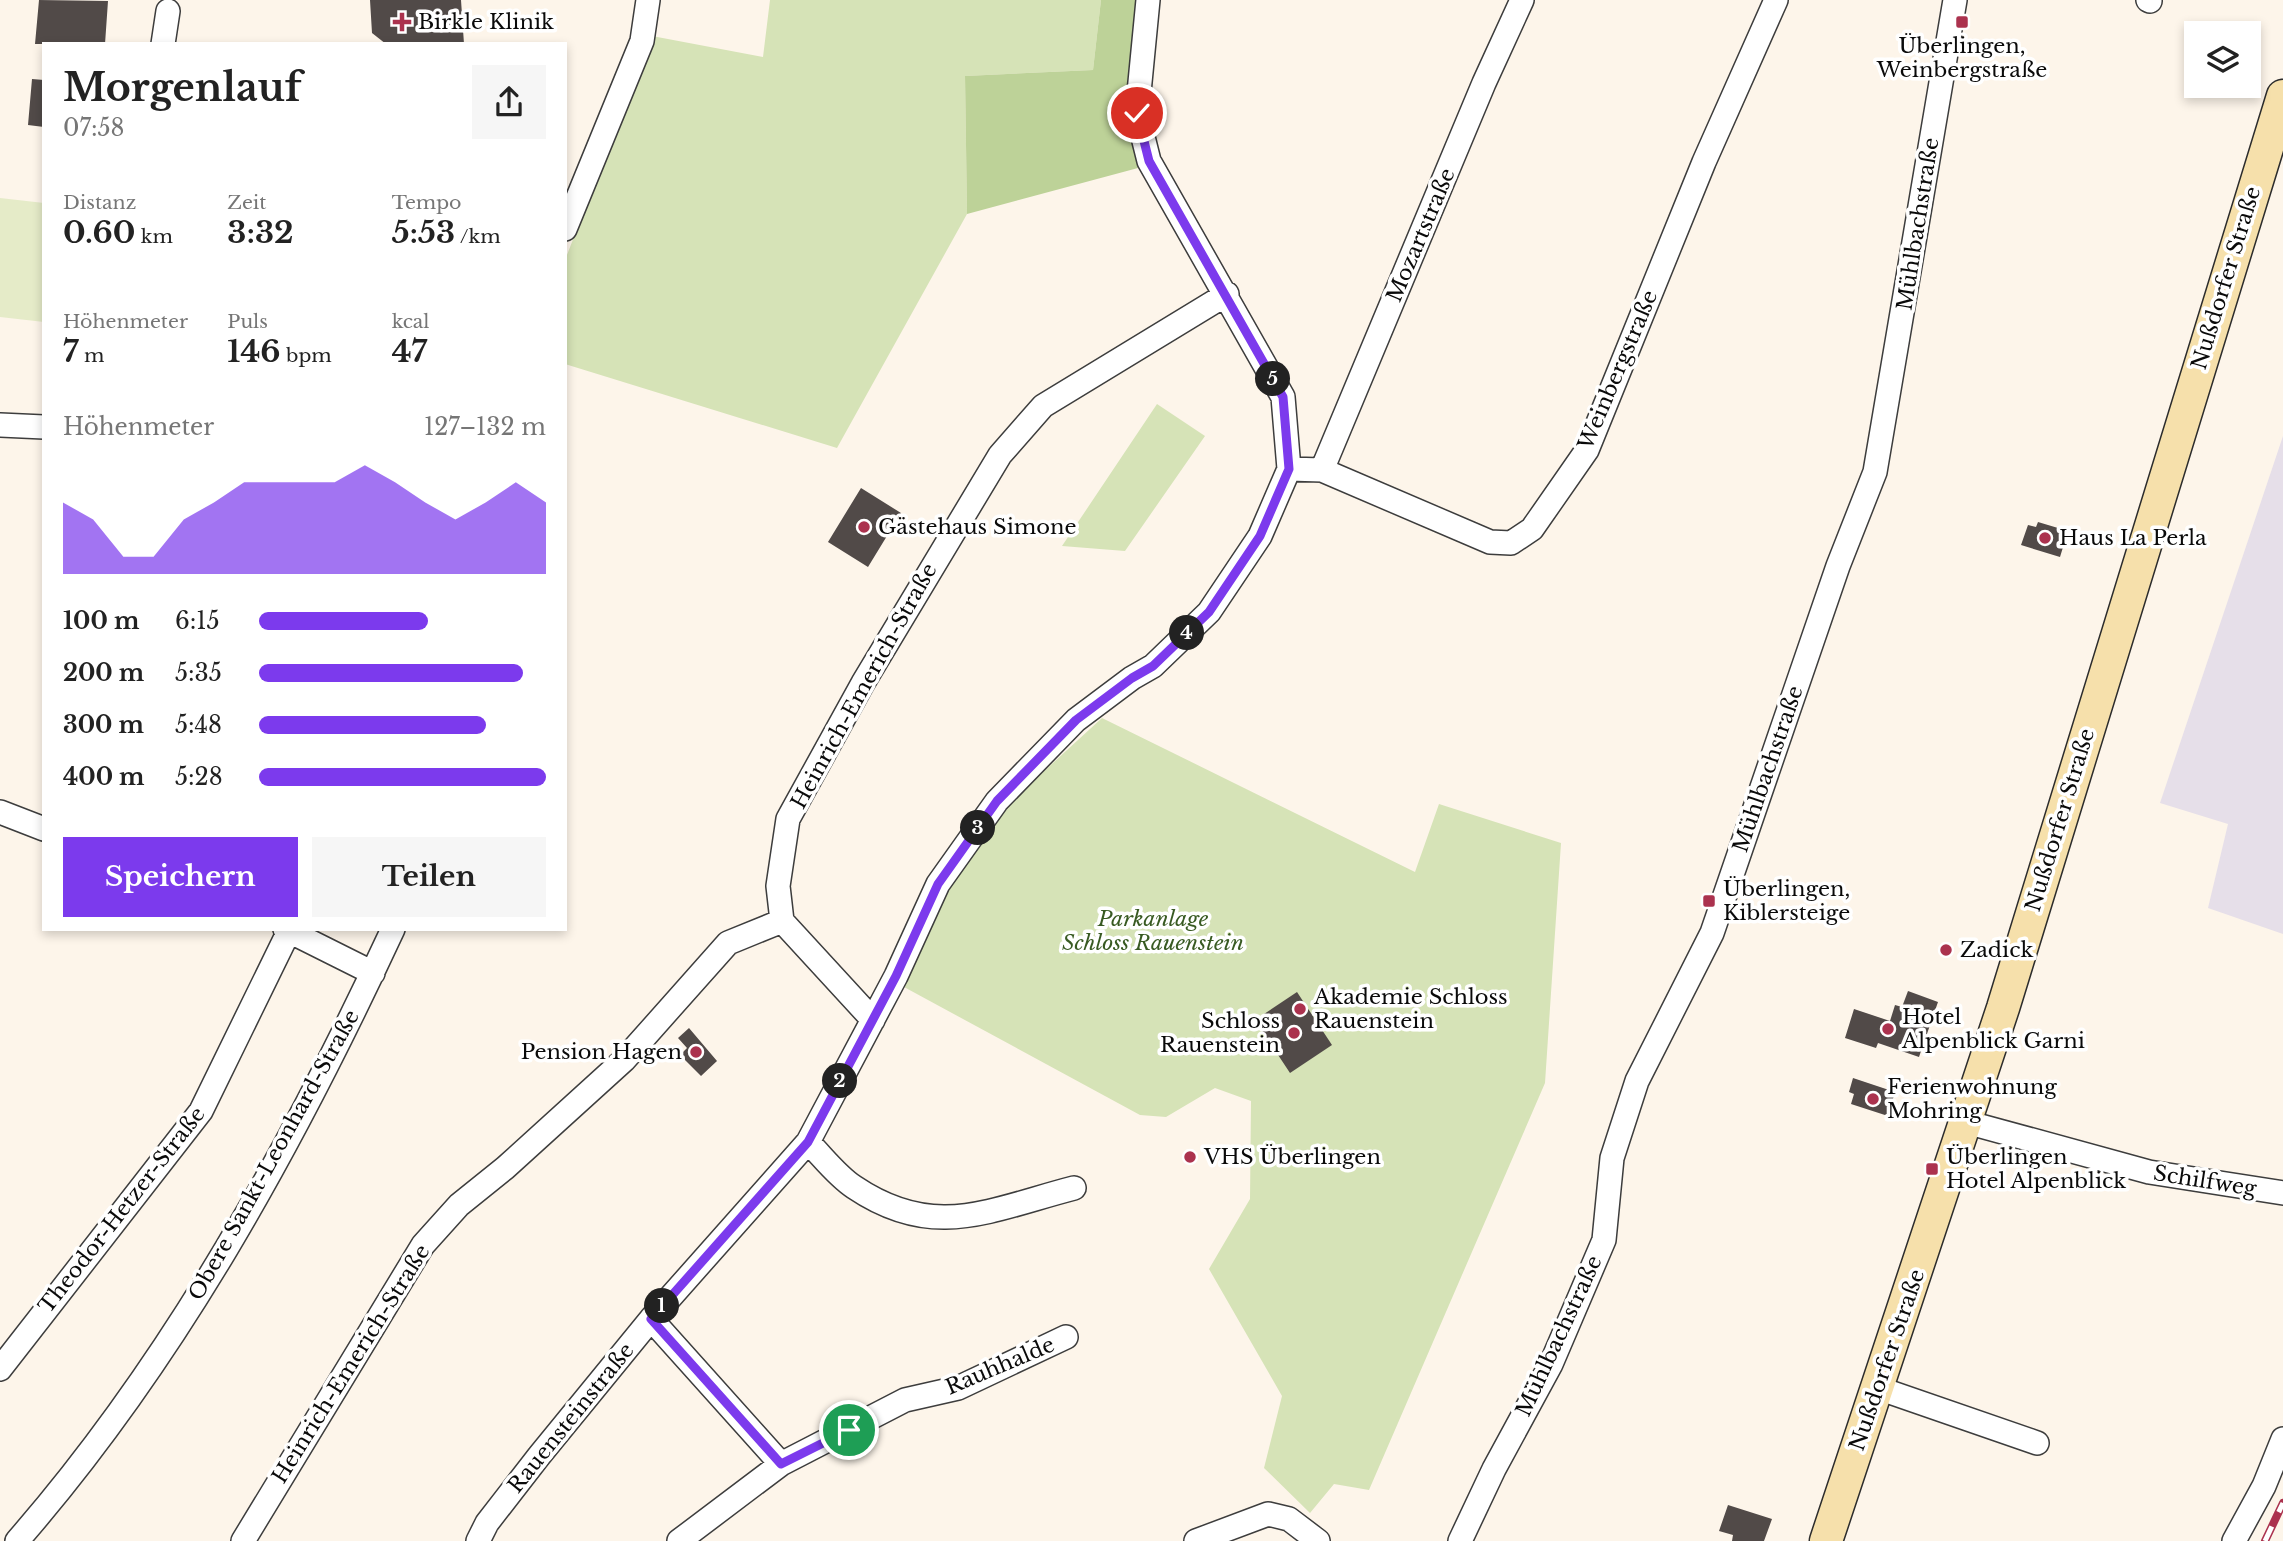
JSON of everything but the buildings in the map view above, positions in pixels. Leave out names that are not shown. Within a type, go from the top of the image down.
[{"type":"street","points":[[567,224],[642,41],[648,0]]},
{"type":"street","name":"Rauensteinstraße","points":[[478,1541],[487,1523],[539,1456],[651,1319],[808,1142],[873,1020],[938,884],[997,801],[1076,720],[1132,678],[1153,666],[1209,612],[1260,536],[1289,469],[1283,397],[1227,294],[1149,161],[1137,113],[1148,0]]},
{"type":"street","name":"Mozartstraße","points":[[1322,470],[1484,83],[1522,0]]},
{"type":"street","name":"Weinbergstraße","points":[[1289,469],[1322,470],[1490,542],[1510,543],[1532,529],[1587,450],[1704,162],[1776,0]]},
{"type":"street","name":"Mühlbachstraße","points":[[1460,1541],[1494,1469],[1551,1364],[1604,1240],[1612,1158],[1637,1081],[1712,933],[1838,566],[1875,472],[1955,0]]},
{"type":"street","points":[[163,42],[168,11]]},
{"type":"street","name":"Nußdorfer Straße","points":[[1826,1541],[1966,1122],[2283,96]]},
{"type":"street","name":"Heinrich-Emerich-Straße","points":[[243,1541],[423,1245],[458,1205],[505,1168],[624,1060],[728,943],[782,921],[778,886],[788,819],[863,683],[1000,455],[1044,406],[1227,294]]},
{"type":"street","points":[[0,425],[42,426]]},
{"type":"street","points":[[0,813],[42,828]]},
{"type":"street","points":[[782,921],[873,1020]]},
{"type":"street","name":"Theodor-Hetzer-Straße","points":[[0,1369],[70,1276],[130,1206],[201,1111],[287,931]]},
{"type":"street","points":[[289,931],[373,973]]},
{"type":"street","name":"Obere Sankt-Leonhard-Straße","points":[[17,1541],[52,1501],[128,1401],[220,1262],[325,1069],[392,931]]},
{"type":"street","name":"Schilfweg","points":[[1966,1122],[2149,1172],[2283,1193]]},
{"type":"street","points":[[808,1142],[852,1186],[904,1214],[953,1219],[1074,1188]]},
{"type":"street","points":[[651,1319],[781,1464]]},
{"type":"street","name":"Rauhhalde","points":[[679,1541],[781,1464],[905,1400],[958,1388],[1066,1337]]},
{"type":"street","points":[[1878,1388],[2037,1443]]},
{"type":"street","points":[[2234,1541],[2264,1486],[2283,1439]]},
{"type":"street","points":[[1196,1541],[1268,1514],[1289,1519],[1318,1541]]},
{"type":"shaded area","points":[[2283,436],[2283,934],[2208,908],[2228,824],[2160,803]]},
{"type":"green space","points":[[770,0],[1101,0],[1093,70],[965,76],[967,214],[837,448],[567,365],[567,255],[652,36],[763,57]]},
{"type":"green space","points":[[1101,0],[1137,0],[1126,103],[1138,168],[967,214],[965,76],[1093,70]]},
{"type":"green space","points":[[0,198],[42,203],[42,322],[0,317]]},
{"type":"green space","points":[[1157,404],[1205,436],[1125,551],[1062,546]]},
{"type":"green space","name":"Parkanlage Schloss Rauenstein","points":[[1102,718],[1415,872],[1439,804],[1561,843],[1545,1083],[1369,1490],[1334,1484],[1310,1513],[1264,1468],[1282,1396],[1209,1269],[1250,1199],[1251,1101],[1215,1088],[1166,1117],[1140,1115],[904,987],[948,891],[1007,805]]},
{"type":"railway","points":[[2265,1541],[2283,1503]]},
{"type":"place","name":"Birkle Klinik","points":[[402,22]]},
{"type":"place","name":"Überlingen, Weinbergstraße","points":[[1962,22]]},
{"type":"place","name":"Gästehaus Simone","points":[[864,527]]},
{"type":"place","name":"Haus La Perla","points":[[2045,538]]},
{"type":"place","name":"Überlingen, Kiblersteige","points":[[1709,901]]},
{"type":"place","name":"Zadick","points":[[1946,950]]},
{"type":"place","name":"Akademie Schloss Rauenstein","points":[[1300,1009]]},
{"type":"place","name":"Hotel Alpenblick Garni","points":[[1888,1029]]},
{"type":"place","name":"Schloss Rauenstein","points":[[1294,1033]]},
{"type":"place","name":"Pension Hagen","points":[[696,1052]]},
{"type":"place","name":"Ferienwohnung Mohring","points":[[1873,1099]]},
{"type":"place","name":"VHS Überlingen","points":[[1190,1157]]},
{"type":"place","name":"Überlingen Hotel Alpenblick","points":[[1932,1169]]},
{"type":"route","points":[[849,1430],[781,1464],[651,1319],[808,1142],[896,976],[938,884],[997,801],[1076,720],[1132,678],[1153,666],[1209,612],[1236,576],[1260,536],[1289,469],[1283,397],[1227,294],[1149,161],[1137,113]]}]
